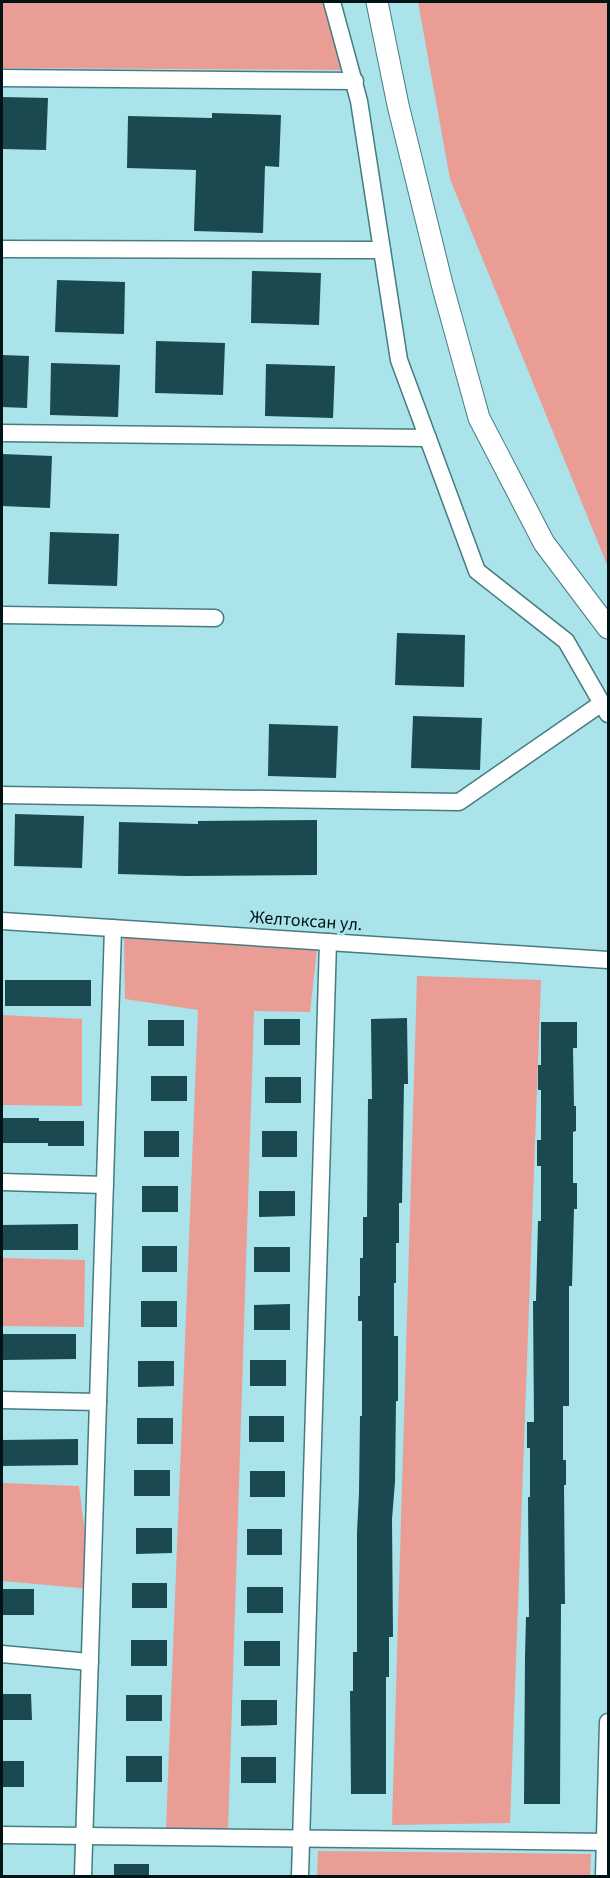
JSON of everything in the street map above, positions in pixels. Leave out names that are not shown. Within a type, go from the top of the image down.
[{"type":"main road","points":[[377,2],[398,105],[436,262],[480,418],[544,543],[609,628]]},
{"type":"street","points":[[2,795],[459,802],[605,708],[566,641],[477,571],[399,360],[355,81],[332,2]]},
{"type":"street","points":[[2,78],[355,81]]},
{"type":"street","points":[[2,249],[382,250]]},
{"type":"street","points":[[2,433],[428,438]]},
{"type":"street","points":[[2,615],[215,618]]},
{"type":"street","name":"Желтоксан ул.","points":[[2,921],[609,960]]},
{"type":"street","points":[[83,1876],[113,928]]},
{"type":"street","points":[[300,1876],[328,942]]},
{"type":"street","points":[[2,1182],[105,1185]]},
{"type":"street","points":[[2,1400],[98,1402]]},
{"type":"street","points":[[2,1654],[90,1662]]},
{"type":"street","points":[[604,1876],[607,1842],[609,1722]]},
{"type":"street","points":[[2,1835],[607,1842]]},
{"type":"shaded area","points":[[2,2],[325,2],[345,70],[2,68]]},
{"type":"shaded area","points":[[418,2],[608,2],[608,567],[450,179]]},
{"type":"shaded area","points":[[124,937],[317,949],[310,1012],[254,1011],[228,1831],[166,1828],[198,1010],[125,999]]},
{"type":"shaded area","points":[[417,976],[541,980],[510,1823],[392,1825]]},
{"type":"shaded area","points":[[2,1015],[82,1019],[82,1106],[2,1105]]},
{"type":"shaded area","points":[[2,1258],[85,1260],[84,1327],[2,1326]]},
{"type":"shaded area","points":[[2,1483],[79,1486],[92,1589],[2,1581]]},
{"type":"shaded area","points":[[318,1851],[591,1854],[590,1876],[317,1876]]},
{"type":"building","points":[[2,97],[48,98],[46,150],[2,149]]},
{"type":"building","points":[[212,113],[281,115],[279,167],[265,166],[263,233],[194,231],[196,170],[127,168],[128,116],[212,118]]},
{"type":"building","points":[[252,271],[321,273],[319,325],[251,323]]},
{"type":"building","points":[[57,280],[125,282],[124,334],[55,332]]},
{"type":"building","points":[[156,341],[225,343],[223,395],[155,393]]},
{"type":"building","points":[[2,355],[29,356],[27,408],[2,407]]},
{"type":"building","points":[[51,363],[120,365],[118,417],[50,415]]},
{"type":"building","points":[[266,364],[335,366],[333,418],[265,416]]},
{"type":"building","points":[[2,454],[52,456],[50,508],[2,506]]},
{"type":"building","points":[[50,532],[119,534],[117,586],[48,584]]},
{"type":"building","points":[[397,633],[465,635],[464,687],[395,685]]},
{"type":"building","points":[[413,716],[482,718],[480,770],[411,768]]},
{"type":"building","points":[[269,724],[338,726],[336,778],[268,776]]},
{"type":"building","points":[[15,814],[84,816],[82,868],[14,866]]},
{"type":"building","points":[[317,820],[317,875],[118,874],[119,822],[198,824],[198,821]]},
{"type":"building","points":[[5,980],[91,980],[91,1006],[5,1006]]},
{"type":"building","points":[[407,1018],[408,1084],[404,1084],[402,1203],[399,1203],[399,1243],[396,1243],[396,1283],[394,1283],[394,1336],[398,1336],[398,1401],[396,1401],[392,1519],[393,1637],[389,1637],[389,1677],[386,1677],[386,1794],[351,1794],[350,1691],[353,1691],[353,1652],[357,1652],[357,1532],[360,1416],[362,1416],[362,1321],[358,1321],[358,1296],[360,1296],[360,1258],[363,1258],[363,1217],[367,1217],[368,1099],[372,1099],[371,1019]]},
{"type":"building","points":[[264,1019],[300,1019],[300,1045],[264,1045]]},
{"type":"building","points":[[148,1020],[184,1020],[184,1046],[148,1046]]},
{"type":"building","points":[[541,1022],[577,1022],[577,1048],[573,1048],[576,1131],[573,1132],[573,1183],[577,1183],[577,1209],[574,1209],[572,1286],[569,1286],[569,1406],[563,1406],[563,1460],[566,1460],[566,1485],[564,1485],[565,1604],[561,1604],[560,1804],[524,1804],[526,1617],[529,1617],[528,1497],[530,1497],[530,1448],[527,1448],[527,1422],[534,1422],[533,1301],[536,1301],[538,1221],[541,1221],[541,1166],[537,1166],[537,1140],[541,1140],[541,1090],[538,1090],[538,1065],[541,1065]]},
{"type":"building","points":[[151,1076],[187,1076],[187,1101],[151,1101]]},
{"type":"building","points":[[265,1077],[301,1077],[301,1103],[265,1103]]},
{"type":"building","points":[[3,1118],[84,1121],[84,1146],[3,1143]]},
{"type":"building","points":[[144,1131],[179,1131],[179,1157],[144,1157]]},
{"type":"building","points":[[262,1131],[297,1131],[297,1157],[262,1157]]},
{"type":"building","points":[[142,1186],[178,1186],[178,1212],[142,1212]]},
{"type":"building","points":[[259,1191],[295,1191],[295,1216],[259,1217]]},
{"type":"building","points":[[78,1224],[78,1250],[2,1250],[2,1225]]},
{"type":"building","points":[[142,1246],[177,1246],[177,1272],[142,1272]]},
{"type":"building","points":[[254,1247],[290,1247],[290,1272],[254,1272]]},
{"type":"building","points":[[141,1301],[177,1301],[177,1327],[141,1327]]},
{"type":"building","points":[[290,1304],[290,1330],[254,1330],[254,1305]]},
{"type":"building","points":[[2,1334],[76,1334],[76,1359],[2,1360]]},
{"type":"building","points":[[250,1360],[286,1360],[286,1386],[250,1386]]},
{"type":"building","points":[[138,1361],[174,1361],[174,1386],[138,1387]]},
{"type":"building","points":[[249,1416],[284,1416],[284,1442],[249,1442]]},
{"type":"building","points":[[137,1418],[173,1418],[173,1444],[137,1444]]},
{"type":"building","points":[[78,1439],[78,1465],[2,1466],[2,1440]]},
{"type":"building","points":[[134,1470],[170,1470],[170,1496],[134,1496]]},
{"type":"building","points":[[250,1471],[285,1471],[285,1497],[250,1497]]},
{"type":"building","points":[[136,1528],[172,1528],[172,1553],[136,1554]]},
{"type":"building","points":[[247,1529],[282,1529],[282,1555],[247,1555]]},
{"type":"building","points":[[132,1583],[167,1583],[167,1608],[132,1608]]},
{"type":"building","points":[[247,1587],[283,1587],[283,1613],[247,1613]]},
{"type":"building","points":[[2,1589],[34,1589],[34,1615],[2,1615]]},
{"type":"building","points":[[131,1640],[167,1640],[167,1666],[131,1666]]},
{"type":"building","points":[[244,1641],[280,1641],[280,1666],[244,1666]]},
{"type":"building","points":[[2,1694],[31,1694],[32,1720],[2,1720]]},
{"type":"building","points":[[126,1695],[162,1695],[162,1721],[126,1721]]},
{"type":"building","points":[[241,1700],[277,1700],[277,1725],[241,1726]]},
{"type":"building","points":[[126,1756],[162,1756],[162,1782],[126,1782]]},
{"type":"building","points":[[241,1757],[276,1757],[276,1783],[241,1783]]},
{"type":"building","points":[[2,1761],[24,1761],[24,1787],[2,1787]]},
{"type":"building","points":[[114,1864],[149,1864],[149,1876],[114,1876]]}]
